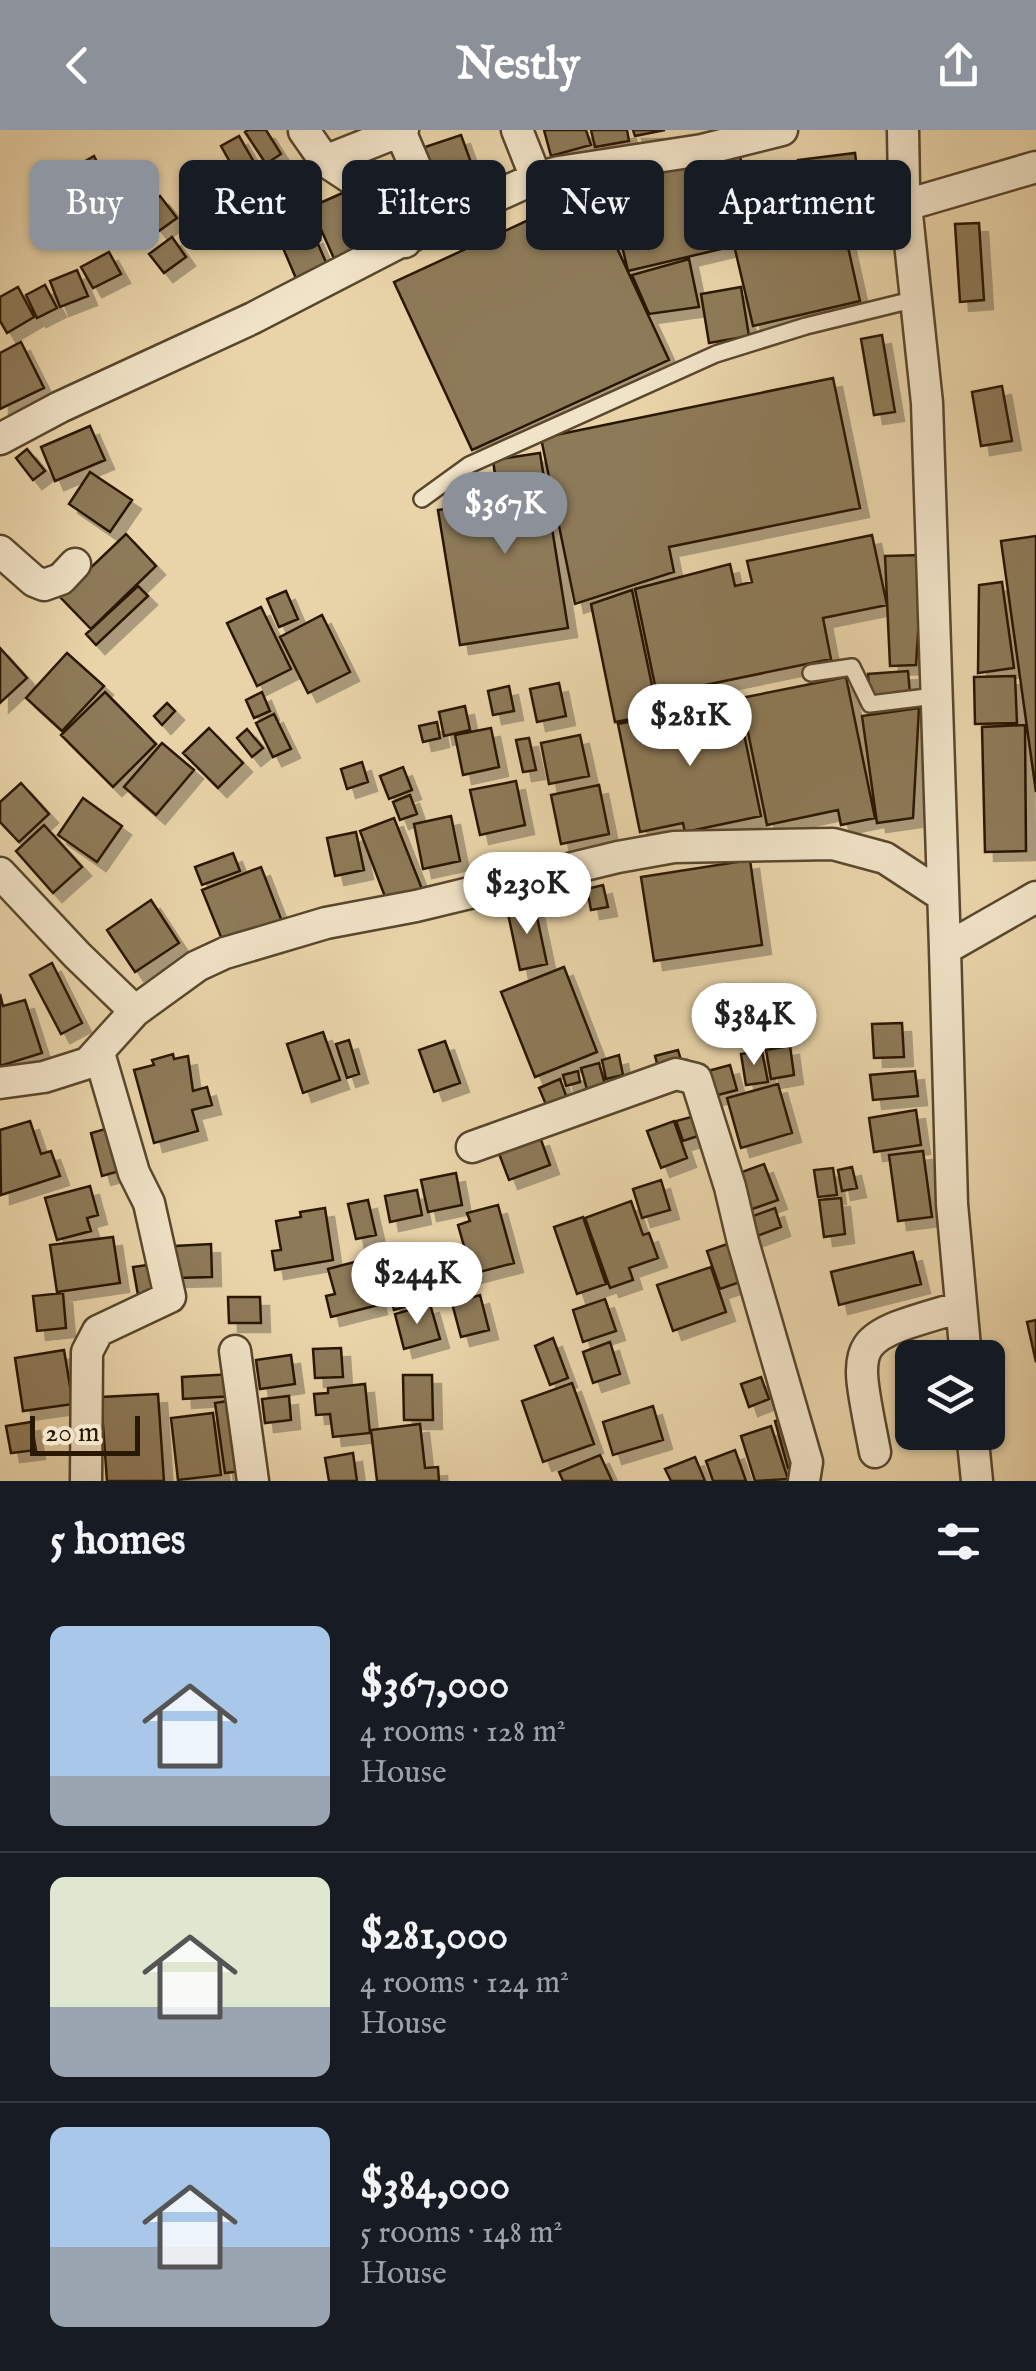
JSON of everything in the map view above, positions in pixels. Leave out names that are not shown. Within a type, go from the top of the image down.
[{"type":"street","points":[[517,130],[529,160]]},
{"type":"street","points":[[637,160],[702,150],[782,130]]},
{"type":"street","points":[[903,130],[904,160]]},
{"type":"street","points":[[304,131],[325,161],[342,172]]},
{"type":"street","points":[[325,161],[401,131],[413,160]]},
{"type":"street","points":[[911,204],[1036,167]]},
{"type":"street","points":[[0,439],[389,250]]},
{"type":"street","points":[[911,250],[927,403],[952,1204],[964,1340]]},
{"type":"street","points":[[0,550],[34,581],[44,585],[61,579],[75,564]]},
{"type":"street","points":[[0,1083],[88,1063],[135,1011],[197,966],[282,936],[618,856],[674,847],[832,844],[885,858],[944,896]]},
{"type":"street","points":[[0,873],[135,1011]]},
{"type":"street","points":[[945,949],[1036,897]]},
{"type":"street","points":[[86,1481],[87,1352],[98,1331],[170,1297],[159,1237],[149,1203],[134,1173],[99,1053]]},
{"type":"street","points":[[472,1147],[676,1074],[696,1079],[807,1462],[804,1481]]},
{"type":"street","points":[[875,1452],[862,1385],[861,1357],[868,1343],[898,1325],[961,1306]]},
{"type":"street","points":[[234,1351],[253,1481]]},
{"type":"street","points":[[974,1450],[977,1481]]},
{"type":"lane","points":[[422,499],[468,465],[716,354],[806,326],[916,299]]},
{"type":"lane","points":[[811,674],[852,667],[870,704],[936,696]]},
{"type":"building","points":[[266,130],[281,154],[263,160],[245,132]]},
{"type":"building","points":[[544,130],[586,130],[591,145],[551,156]]},
{"type":"building","points":[[591,130],[627,130],[629,141],[595,147]]},
{"type":"building","points":[[633,130],[665,130],[635,136]]},
{"type":"building","points":[[461,135],[470,160],[427,160],[422,148]]},
{"type":"building","points":[[239,136],[253,160],[229,160],[221,146]]},
{"type":"building","points":[[739,152],[741,160],[705,160]]},
{"type":"building","points":[[855,153],[856,160],[798,160]]},
{"type":"building","points":[[684,165],[684,250],[717,250],[628,271],[623,250],[664,250],[664,170]]},
{"type":"building","points":[[342,193],[342,250],[364,250],[336,263],[322,232],[322,202]]},
{"type":"building","points":[[159,197],[177,218],[159,231]]},
{"type":"building","points":[[526,221],[526,250],[618,250],[669,360],[472,450],[394,282],[463,250],[506,250],[506,230]]},
{"type":"building","points":[[979,223],[984,300],[960,302],[955,224]]},
{"type":"building","points":[[172,237],[186,257],[164,273],[149,254]]},
{"type":"building","points":[[284,250],[321,250],[329,269],[298,283]]},
{"type":"building","points":[[735,250],[849,250],[860,301],[753,326]]},
{"type":"building","points":[[109,252],[121,274],[93,288],[81,267]]},
{"type":"building","points":[[689,259],[699,307],[649,314],[632,275]]},
{"type":"building","points":[[77,270],[88,296],[60,307],[50,281]]},
{"type":"building","points":[[45,285],[57,308],[37,318],[26,295]]},
{"type":"building","points":[[18,287],[34,317],[7,333],[0,321],[0,297]]},
{"type":"building","points":[[741,287],[749,336],[709,343],[701,294]]},
{"type":"building","points":[[882,335],[895,412],[874,415],[861,339]]},
{"type":"building","points":[[21,342],[44,388],[0,409],[0,353]]},
{"type":"building","points":[[833,378],[860,508],[669,547],[674,572],[575,604],[541,438]]},
{"type":"building","points":[[1002,386],[1012,441],[981,446],[972,392]]},
{"type":"building","points":[[90,426],[105,460],[55,481],[41,447]]},
{"type":"building","points":[[27,449],[45,471],[33,480],[16,458]]},
{"type":"building","points":[[540,453],[568,628],[460,645],[438,510],[477,504],[474,486],[496,482],[493,460]]},
{"type":"building","points":[[90,472],[132,500],[110,532],[69,504]]},
{"type":"building","points":[[126,534],[156,566],[91,629],[60,597]]},
{"type":"building","points":[[872,535],[887,605],[823,618],[831,659],[657,695],[635,589],[730,564],[735,586],[752,582],[747,561]]},
{"type":"building","points":[[1036,536],[1036,792],[1001,541]]},
{"type":"building","points":[[923,555],[916,665],[890,666],[885,556]]},
{"type":"building","points":[[1002,582],[1014,668],[978,673],[979,585]]},
{"type":"building","points":[[138,586],[148,596],[96,645],[86,634]]},
{"type":"building","points":[[632,590],[658,714],[615,722],[591,604]]},
{"type":"building","points":[[286,591],[298,619],[279,627],[267,599]]},
{"type":"building","points":[[261,607],[291,669],[257,686],[227,623]]},
{"type":"building","points":[[322,615],[350,672],[308,693],[280,637]]},
{"type":"building","points":[[0,648],[27,678],[0,703]]},
{"type":"building","points":[[67,653],[104,686],[62,731],[26,698]]},
{"type":"building","points":[[908,671],[910,694],[870,697],[868,674]]},
{"type":"building","points":[[1015,676],[1017,723],[975,724],[974,677]]},
{"type":"building","points":[[846,677],[875,818],[841,825],[838,810],[767,825],[741,698]]},
{"type":"building","points":[[559,683],[566,716],[537,722],[530,689]]},
{"type":"building","points":[[509,686],[514,711],[493,715],[488,691]]},
{"type":"building","points":[[105,692],[156,744],[113,787],[61,735]]},
{"type":"building","points":[[262,692],[270,711],[254,718],[246,700]]},
{"type":"building","points":[[737,700],[761,816],[685,832],[683,823],[640,832],[618,724]]},
{"type":"building","points":[[167,703],[175,711],[162,725],[154,716]]},
{"type":"building","points":[[465,706],[470,730],[444,736],[439,712]]},
{"type":"building","points":[[919,708],[913,818],[877,823],[862,716]]},
{"type":"building","points":[[274,714],[291,749],[273,757],[256,723]]},
{"type":"building","points":[[437,722],[440,738],[423,742],[419,726]]},
{"type":"building","points":[[1025,725],[1026,851],[985,852],[982,727]]},
{"type":"building","points":[[209,728],[243,763],[218,788],[183,753]]},
{"type":"building","points":[[491,728],[499,767],[463,775],[455,735]]},
{"type":"building","points":[[247,729],[263,748],[252,757],[237,738]]},
{"type":"building","points":[[580,735],[589,776],[549,784],[541,743]]},
{"type":"building","points":[[529,738],[536,770],[523,772],[516,740]]},
{"type":"building","points":[[162,743],[194,770],[156,815],[124,787]]},
{"type":"building","points":[[362,762],[368,782],[347,789],[341,769]]},
{"type":"building","points":[[403,767],[412,790],[389,799],[380,776]]},
{"type":"building","points":[[516,781],[525,825],[480,835],[470,790]]},
{"type":"building","points":[[21,783],[49,814],[19,842],[0,822],[0,802]]},
{"type":"building","points":[[599,785],[609,834],[561,844],[551,795]]},
{"type":"building","points":[[410,795],[417,814],[400,820],[393,802]]},
{"type":"building","points":[[83,798],[122,826],[97,862],[58,835]]},
{"type":"building","points":[[451,816],[460,861],[423,869],[414,824]]},
{"type":"building","points":[[394,818],[422,889],[387,902],[360,831]]},
{"type":"building","points":[[44,825],[82,867],[53,893],[16,851]]},
{"type":"building","points":[[356,832],[364,870],[335,876],[327,838]]},
{"type":"building","points":[[233,853],[240,871],[202,885],[195,867]]},
{"type":"building","points":[[750,860],[762,945],[654,961],[641,877]]},
{"type":"building","points":[[261,867],[283,924],[225,947],[202,890]]},
{"type":"building","points":[[603,885],[608,907],[591,910],[587,889]]},
{"type":"building","points":[[151,900],[179,943],[135,972],[107,930]]},
{"type":"building","points":[[534,903],[547,964],[520,970],[507,909]]},
{"type":"building","points":[[52,963],[82,1023],[61,1034],[30,975]]},
{"type":"building","points":[[564,967],[597,1052],[535,1077],[501,992]]},
{"type":"building","points":[[0,994],[3,1006],[25,1000],[42,1053],[0,1066]]},
{"type":"building","points":[[733,1000],[734,1024],[709,1025],[708,1001]]},
{"type":"building","points":[[902,1023],[904,1057],[874,1058],[872,1024]]},
{"type":"building","points":[[323,1032],[340,1080],[303,1093],[287,1044]]},
{"type":"building","points":[[349,1040],[359,1074],[347,1078],[336,1044]]},
{"type":"building","points":[[445,1041],[460,1083],[434,1092],[419,1050]]},
{"type":"building","points":[[790,1046],[794,1075],[771,1079],[766,1050]]},
{"type":"building","points":[[678,1050],[683,1067],[660,1074],[655,1056]]},
{"type":"building","points":[[762,1051],[768,1082],[746,1085],[741,1054]]},
{"type":"building","points":[[173,1054],[174,1059],[188,1056],[193,1091],[207,1087],[212,1105],[192,1110],[198,1131],[154,1143],[134,1070]]},
{"type":"building","points":[[619,1055],[623,1075],[606,1079],[602,1060]]},
{"type":"building","points":[[599,1063],[606,1088],[588,1093],[581,1068]]},
{"type":"building","points":[[730,1065],[737,1090],[714,1096],[708,1071]]},
{"type":"building","points":[[578,1071],[580,1082],[566,1086],[563,1075]]},
{"type":"building","points":[[915,1071],[918,1096],[873,1100],[870,1075]]},
{"type":"building","points":[[560,1079],[569,1104],[549,1112],[539,1088]]},
{"type":"building","points":[[778,1084],[792,1133],[741,1148],[727,1098]]},
{"type":"building","points":[[916,1110],[921,1145],[874,1152],[869,1118]]},
{"type":"building","points":[[695,1116],[701,1135],[683,1141],[676,1121]]},
{"type":"building","points":[[30,1121],[41,1154],[51,1151],[60,1176],[1,1195],[0,1130]]},
{"type":"building","points":[[674,1121],[687,1158],[661,1168],[647,1131]]},
{"type":"building","points":[[116,1126],[127,1169],[102,1176],[91,1133]]},
{"type":"building","points":[[540,1137],[550,1165],[509,1180],[498,1151]]},
{"type":"building","points":[[923,1151],[932,1217],[898,1221],[889,1155]]},
{"type":"building","points":[[764,1164],[778,1200],[744,1212],[731,1176]]},
{"type":"building","points":[[852,1167],[857,1188],[842,1191],[838,1170]]},
{"type":"building","points":[[833,1168],[837,1195],[818,1197],[814,1170]]},
{"type":"building","points":[[456,1173],[462,1205],[428,1212],[421,1180]]},
{"type":"building","points":[[661,1180],[670,1210],[642,1218],[633,1189]]},
{"type":"building","points":[[90,1186],[98,1215],[87,1218],[91,1231],[57,1240],[45,1198]]},
{"type":"building","points":[[417,1190],[422,1215],[390,1222],[385,1196]]},
{"type":"building","points":[[841,1198],[845,1234],[824,1237],[819,1200]]},
{"type":"building","points":[[368,1200],[376,1235],[356,1239],[348,1204]]},
{"type":"building","points":[[631,1201],[643,1235],[649,1233],[658,1258],[629,1268],[633,1280],[610,1288],[585,1218]]},
{"type":"building","points":[[498,1205],[514,1263],[472,1274],[458,1225],[470,1221],[467,1213]]},
{"type":"building","points":[[325,1208],[333,1260],[275,1270],[272,1251],[281,1250],[276,1221]]},
{"type":"building","points":[[775,1208],[781,1227],[752,1238],[745,1219]]},
{"type":"building","points":[[583,1217],[606,1284],[577,1294],[554,1227]]},
{"type":"building","points":[[113,1237],[120,1283],[57,1292],[50,1245]]},
{"type":"building","points":[[730,1243],[743,1281],[720,1289],[707,1251]]},
{"type":"building","points":[[211,1244],[212,1277],[176,1278],[175,1246]]},
{"type":"building","points":[[913,1252],[921,1284],[839,1305],[831,1272]]},
{"type":"building","points":[[366,1259],[378,1305],[331,1317],[326,1296],[335,1294],[328,1269]]},
{"type":"building","points":[[155,1264],[160,1291],[138,1295],[133,1267]]},
{"type":"building","points":[[711,1267],[726,1312],[673,1331],[657,1285]]},
{"type":"building","points":[[410,1286],[415,1304],[394,1310],[389,1292]]},
{"type":"building","points":[[63,1293],[66,1328],[37,1331],[33,1296]]},
{"type":"building","points":[[480,1295],[489,1330],[461,1337],[452,1303]]},
{"type":"building","points":[[228,1297],[260,1297],[261,1323],[229,1323]]},
{"type":"building","points":[[605,1299],[616,1331],[583,1342],[573,1310]]},
{"type":"building","points":[[430,1304],[440,1339],[404,1349],[395,1314]]},
{"type":"building","points":[[1036,1320],[1036,1362],[1027,1322]]},
{"type":"building","points":[[553,1338],[568,1378],[550,1385],[535,1346]]},
{"type":"building","points":[[610,1342],[620,1374],[593,1383],[583,1352]]},
{"type":"building","points":[[341,1348],[343,1377],[315,1378],[313,1349]]},
{"type":"building","points":[[64,1350],[73,1404],[23,1411],[15,1358]]},
{"type":"building","points":[[291,1355],[295,1384],[260,1389],[256,1360]]},
{"type":"building","points":[[233,1374],[234,1396],[183,1399],[182,1377]]},
{"type":"building","points":[[403,1375],[432,1375],[433,1420],[404,1420]]},
{"type":"building","points":[[761,1377],[769,1399],[749,1407],[741,1384]]},
{"type":"building","points":[[572,1383],[594,1444],[543,1462],[522,1401]]},
{"type":"building","points":[[365,1384],[370,1433],[333,1437],[330,1414],[316,1415],[314,1394],[328,1393],[328,1388]]},
{"type":"building","points":[[158,1394],[164,1481],[107,1481],[101,1397]]},
{"type":"building","points":[[289,1396],[291,1420],[265,1423],[262,1399]]},
{"type":"building","points":[[233,1400],[242,1471],[225,1473],[215,1403]]},
{"type":"building","points":[[653,1406],[663,1440],[613,1455],[603,1422]]},
{"type":"building","points":[[213,1413],[221,1475],[178,1480],[171,1418]]},
{"type":"building","points":[[789,1417],[802,1464],[788,1468],[775,1421]]},
{"type":"building","points":[[31,1422],[36,1450],[11,1453],[6,1426]]},
{"type":"building","points":[[420,1424],[425,1468],[438,1467],[439,1481],[377,1481],[371,1430]]},
{"type":"building","points":[[771,1426],[788,1479],[755,1481],[741,1436]]},
{"type":"building","points":[[735,1450],[746,1481],[713,1481],[706,1461]]},
{"type":"building","points":[[353,1453],[357,1481],[329,1481],[325,1458]]},
{"type":"building","points":[[600,1455],[612,1481],[563,1481],[559,1472]]},
{"type":"building","points":[[695,1457],[705,1481],[671,1481],[665,1469]]}]
